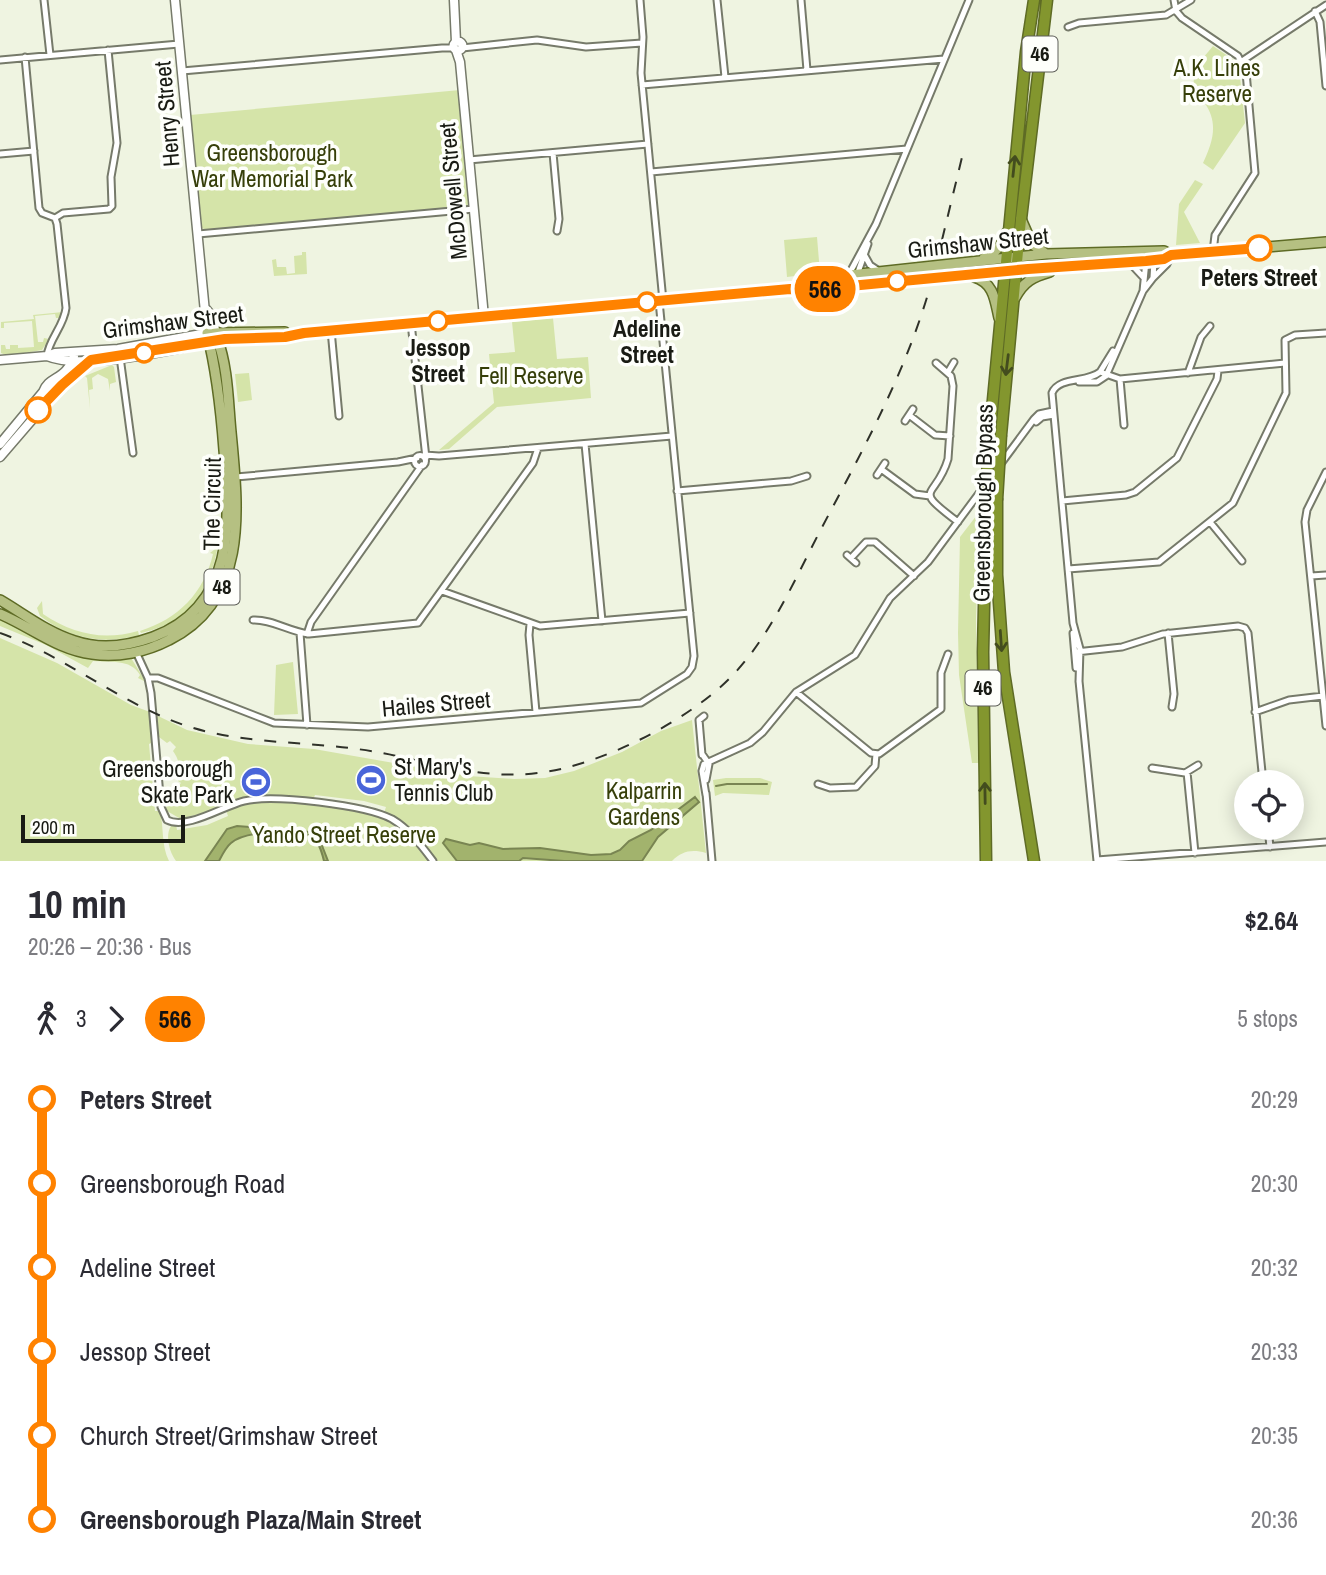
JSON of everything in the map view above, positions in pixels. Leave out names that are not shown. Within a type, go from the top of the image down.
[{"type":"highway","name":"46","points":[[1004,273],[1026,52],[1034,0]]},
{"type":"highway","name":"46","points":[[1017,271],[1047,0]]},
{"type":"highway","name":"Greensborough Bypass","points":[[1017,271],[1001,435],[997,565],[1002,656],[1034,861]]},
{"type":"highway","name":"Greensborough Bypass","points":[[986,861],[983,620],[986,515],[988,452],[1004,273]]},
{"type":"main road","points":[[1021,219],[1032,244],[1046,254]]},
{"type":"main road","points":[[972,262],[996,250],[1004,240],[1008,227]]},
{"type":"main road","name":"Grimshaw Street","points":[[790,289],[825,279],[853,275],[1046,254],[1150,256],[1326,242]]},
{"type":"main road","name":"Grimshaw Street","points":[[213,337],[304,333],[790,289],[808,290],[1129,263],[1150,256]]},
{"type":"main road","points":[[1015,298],[1030,278],[1065,268]]},
{"type":"main road","points":[[849,286],[853,275]]},
{"type":"main road","points":[[972,276],[992,289],[999,320]]},
{"type":"main road","name":"Grimshaw Street","points":[[213,337],[285,337],[304,333]]},
{"type":"main road","name":"The Circuit","points":[[213,337],[223,359],[229,478]]},
{"type":"main road","name":"The Circuit","points":[[0,614],[18,617],[75,642],[135,648],[160,644],[184,631],[207,611],[225,581],[233,555],[236,520],[213,337]]},
{"type":"main road","points":[[223,359],[233,346],[252,338]]},
{"type":"main road","name":"48","points":[[0,600],[18,617]]},
{"type":"street","points":[[44,0],[50,55]]},
{"type":"street","name":"Henry Street","points":[[175,0],[206,309],[204,317],[213,337]]},
{"type":"street","name":"McDowell Street","points":[[454,0],[484,317]]},
{"type":"street","points":[[442,591],[530,624],[547,625],[690,613],[642,85],[640,0]]},
{"type":"street","points":[[718,0],[725,78]]},
{"type":"street","points":[[801,0],[807,70]]},
{"type":"street","points":[[853,275],[969,0]]},
{"type":"street","points":[[1174,0],[1176,11],[1182,18],[1243,63],[1255,173],[1215,235],[1213,252]]},
{"type":"street","points":[[1068,27],[1080,23],[1166,15],[1191,0]]},
{"type":"street","points":[[1243,63],[1326,5]]},
{"type":"street","points":[[1315,11],[1320,22],[1326,86]]},
{"type":"street","points":[[182,71],[537,40],[586,47],[642,43]]},
{"type":"street","points":[[0,60],[179,44]]},
{"type":"street","points":[[55,218],[63,213],[109,209],[113,206],[112,174],[117,141],[108,50]]},
{"type":"street","points":[[25,57],[40,210],[55,218],[57,224],[66,310],[49,344],[47,356]]},
{"type":"street","points":[[642,85],[944,59]]},
{"type":"street","points":[[469,160],[648,145]]},
{"type":"street","points":[[651,172],[907,149]]},
{"type":"street","points":[[0,153],[33,150]]},
{"type":"street","points":[[553,153],[559,219],[557,231]]},
{"type":"street","points":[[198,234],[474,209]]},
{"type":"street","points":[[853,275],[865,256],[869,238]]},
{"type":"street","points":[[1103,374],[1108,356],[1116,348],[1143,291],[1167,264],[1171,255]]},
{"type":"street","points":[[865,256],[870,265],[882,272]]},
{"type":"street","points":[[1150,256],[1153,278]]},
{"type":"street","points":[[1143,291],[1150,256]]},
{"type":"street","points":[[1129,263],[1144,278]]},
{"type":"street","points":[[307,725],[304,634],[411,481],[421,460],[422,440],[411,323]]},
{"type":"street","points":[[1188,373],[1201,337],[1210,326]]},
{"type":"street","points":[[331,330],[339,416]]},
{"type":"street","points":[[1069,571],[1159,562],[1233,503],[1286,393],[1284,343],[1289,337],[1326,332]]},
{"type":"street","name":"Grimshaw Street","points":[[0,360],[55,353],[91,360],[213,337]]},
{"type":"street","points":[[119,353],[133,453]]},
{"type":"street","name":"Grimshaw Street","points":[[47,356],[58,359],[119,353]]},
{"type":"street","points":[[0,444],[45,388],[69,370],[74,356]]},
{"type":"street","points":[[58,359],[62,368],[60,377]]},
{"type":"street","points":[[0,457],[38,410],[91,360]]},
{"type":"street","points":[[948,372],[954,362]]},
{"type":"street","points":[[936,363],[948,372],[953,382],[946,465],[931,489],[930,496],[934,504],[958,522]]},
{"type":"street","points":[[1079,651],[1073,640],[1052,393],[1056,386],[1103,374],[1120,379],[1285,365]]},
{"type":"street","points":[[1062,501],[1135,492],[1177,458],[1212,386],[1215,371]]},
{"type":"street","points":[[1120,379],[1124,425]]},
{"type":"street","points":[[45,388],[54,387],[54,394]]},
{"type":"street","points":[[38,410],[45,388]]},
{"type":"street","points":[[905,421],[911,412],[935,435],[950,436]]},
{"type":"street","points":[[707,763],[744,747],[758,737],[796,691],[855,655],[886,603],[928,562],[1031,426],[1042,417],[1054,413]]},
{"type":"street","points":[[229,478],[672,436]]},
{"type":"street","points":[[585,444],[602,621]]},
{"type":"street","points":[[253,620],[261,620],[304,634],[415,625],[421,621],[533,463],[538,448]]},
{"type":"street","points":[[881,469],[915,494],[930,496]]},
{"type":"street","points":[[1326,472],[1305,519],[1326,726]]},
{"type":"street","points":[[677,491],[791,481],[807,476]]},
{"type":"street","points":[[1210,522],[1242,561]]},
{"type":"street","points":[[851,559],[866,542],[875,542],[914,576]]},
{"type":"street","points":[[1311,576],[1326,575]]},
{"type":"street","name":"Hailes Street","points":[[148,678],[158,678],[274,723],[307,725],[375,727],[644,702],[687,674],[692,667],[694,656],[690,613]]},
{"type":"street","points":[[530,624],[536,712]]},
{"type":"street","points":[[1079,651],[1122,647],[1168,633],[1238,626],[1246,629],[1262,770]]},
{"type":"street","points":[[1168,633],[1174,694],[1172,707]]},
{"type":"street","points":[[135,648],[150,686],[162,796],[169,818],[192,820],[233,804],[258,799],[365,809],[400,825],[414,837],[433,861]]},
{"type":"street","points":[[1079,651],[1075,661],[1097,860],[1169,858],[1195,853],[1326,843]]},
{"type":"street","points":[[796,691],[872,753],[881,753],[941,709],[941,673],[948,654]]},
{"type":"street","points":[[150,686],[159,682],[166,683]]},
{"type":"street","points":[[1255,712],[1289,700],[1323,696]]},
{"type":"street","points":[[699,720],[702,754],[707,763],[706,795],[712,861]]},
{"type":"street","points":[[817,785],[830,788],[856,787],[875,766],[876,754]]},
{"type":"street","points":[[1152,768],[1187,772],[1198,765]]},
{"type":"street","points":[[1187,772],[1195,853]]},
{"type":"street","points":[[1269,840],[1270,847]]},
{"type":"green space","name":"A.K. Lines Reserve","points":[[1213,46],[1234,60],[1239,68],[1245,123],[1213,170],[1203,163],[1212,140],[1212,117],[1204,102],[1197,100],[1194,77],[1198,65]]},
{"type":"green space","name":"Greensborough War Memorial Park","points":[[460,90],[470,203],[467,206],[208,230],[201,228],[190,115]]},
{"type":"green space","points":[[1195,180],[1203,184],[1184,212],[1200,243],[1176,245],[1179,204]]},
{"type":"green space","points":[[817,237],[820,273],[796,280],[795,276],[787,277],[784,240]]},
{"type":"green space","points":[[302,252],[306,252],[307,274],[274,276],[272,260],[276,259],[277,267],[286,267],[287,274],[295,273],[294,256],[302,255]]},
{"type":"green space","points":[[63,312],[60,318],[56,318],[55,314],[35,316],[38,342],[43,342],[44,338],[49,339],[42,350],[8,356],[1,353],[1,345],[5,345],[6,349],[10,349],[10,345],[18,345],[18,348],[34,347],[32,321],[4,323],[4,328],[1,328],[1,322],[34,319],[33,315]]},
{"type":"green space","name":"Fell Reserve","points":[[553,318],[557,359],[588,357],[591,398],[497,407],[449,449],[439,450],[494,403],[489,354],[515,352],[512,322]]},
{"type":"green space","points":[[112,365],[116,382],[110,384],[110,391],[108,379],[98,374],[92,378],[93,389],[89,390],[90,409],[85,376]]},
{"type":"green space","points":[[249,373],[252,400],[238,402],[235,374]]},
{"type":"green space","points":[[980,511],[976,619],[978,763],[972,763],[959,675],[960,537]]},
{"type":"green space","points":[[215,521],[220,523],[215,561],[200,594],[190,608],[176,619],[141,633],[140,631],[177,612],[196,592],[209,568],[213,554],[210,553],[215,549]]},
{"type":"green space","points":[[42,601],[43,614],[77,631],[113,635],[138,631],[139,635],[100,639],[75,635],[40,616],[37,608]]},
{"type":"green space","points":[[0,618],[57,648],[131,658],[146,682],[138,678],[140,675],[136,670],[125,664],[93,661],[88,668],[46,645],[0,626]]},
{"type":"green space","points":[[0,638],[57,663],[131,705],[150,712],[153,742],[149,744],[155,811],[160,811],[169,861],[0,861]]},
{"type":"green space","points":[[293,662],[298,714],[274,715],[276,665]]},
{"type":"green space","name":"Kalparrin Gardens","points":[[156,715],[187,730],[248,744],[314,749],[468,776],[514,779],[545,778],[574,771],[622,752],[661,731],[692,720],[706,853],[688,852],[672,861],[437,861],[407,828],[384,813],[386,807],[364,801],[315,795],[313,800],[278,796],[251,797],[179,818],[167,811],[165,799],[167,791],[170,789],[173,792],[181,783],[178,781],[179,765],[173,751],[176,747],[170,741],[167,743],[159,737]]},
{"type":"green space","points":[[760,778],[772,782],[769,795],[723,793],[715,796],[713,780]]},
{"type":"green space","name":"Yando Street Reserve","points":[[271,801],[349,809],[379,816],[402,830],[429,861],[176,861],[168,839],[171,826],[176,824],[177,830],[207,825],[228,816],[226,810],[237,805]]},
{"type":"shaded area","points":[[695,797],[699,802],[658,837],[642,861],[523,858],[519,861],[457,861],[443,843],[446,839],[503,849],[540,848],[591,855],[611,854],[651,830]]},
{"type":"shaded area","points":[[237,826],[310,832],[321,843],[328,861],[324,861],[318,844],[312,837],[283,832],[258,833],[238,839],[227,847],[219,861],[205,861],[227,829]]},
{"type":"waterway","points":[[716,786],[767,784]]},
{"type":"railway","points":[[942,240],[964,149]]},
{"type":"railway","points":[[0,633],[48,654],[162,717],[208,732],[250,739],[357,749],[491,774],[514,775],[562,769],[614,752],[690,711],[729,679],[756,646],[790,591],[881,413],[908,351],[930,287]]},
{"type":"bus line","name":"566","points":[[38,410],[91,360],[225,339],[285,337],[304,333],[790,289],[808,290],[1028,269],[1082,267],[1164,259],[1171,255],[1259,248]]},
{"type":"place","name":"Peters Street","points":[[1259,248]]},
{"type":"place","name":"Adeline Street","points":[[647,302]]},
{"type":"place","name":"Jessop Street","points":[[438,321]]},
{"type":"place","name":"St Mary's Tennis Club","points":[[371,780]]},
{"type":"place","name":"Greensborough Skate Park","points":[[256,782]]}]
